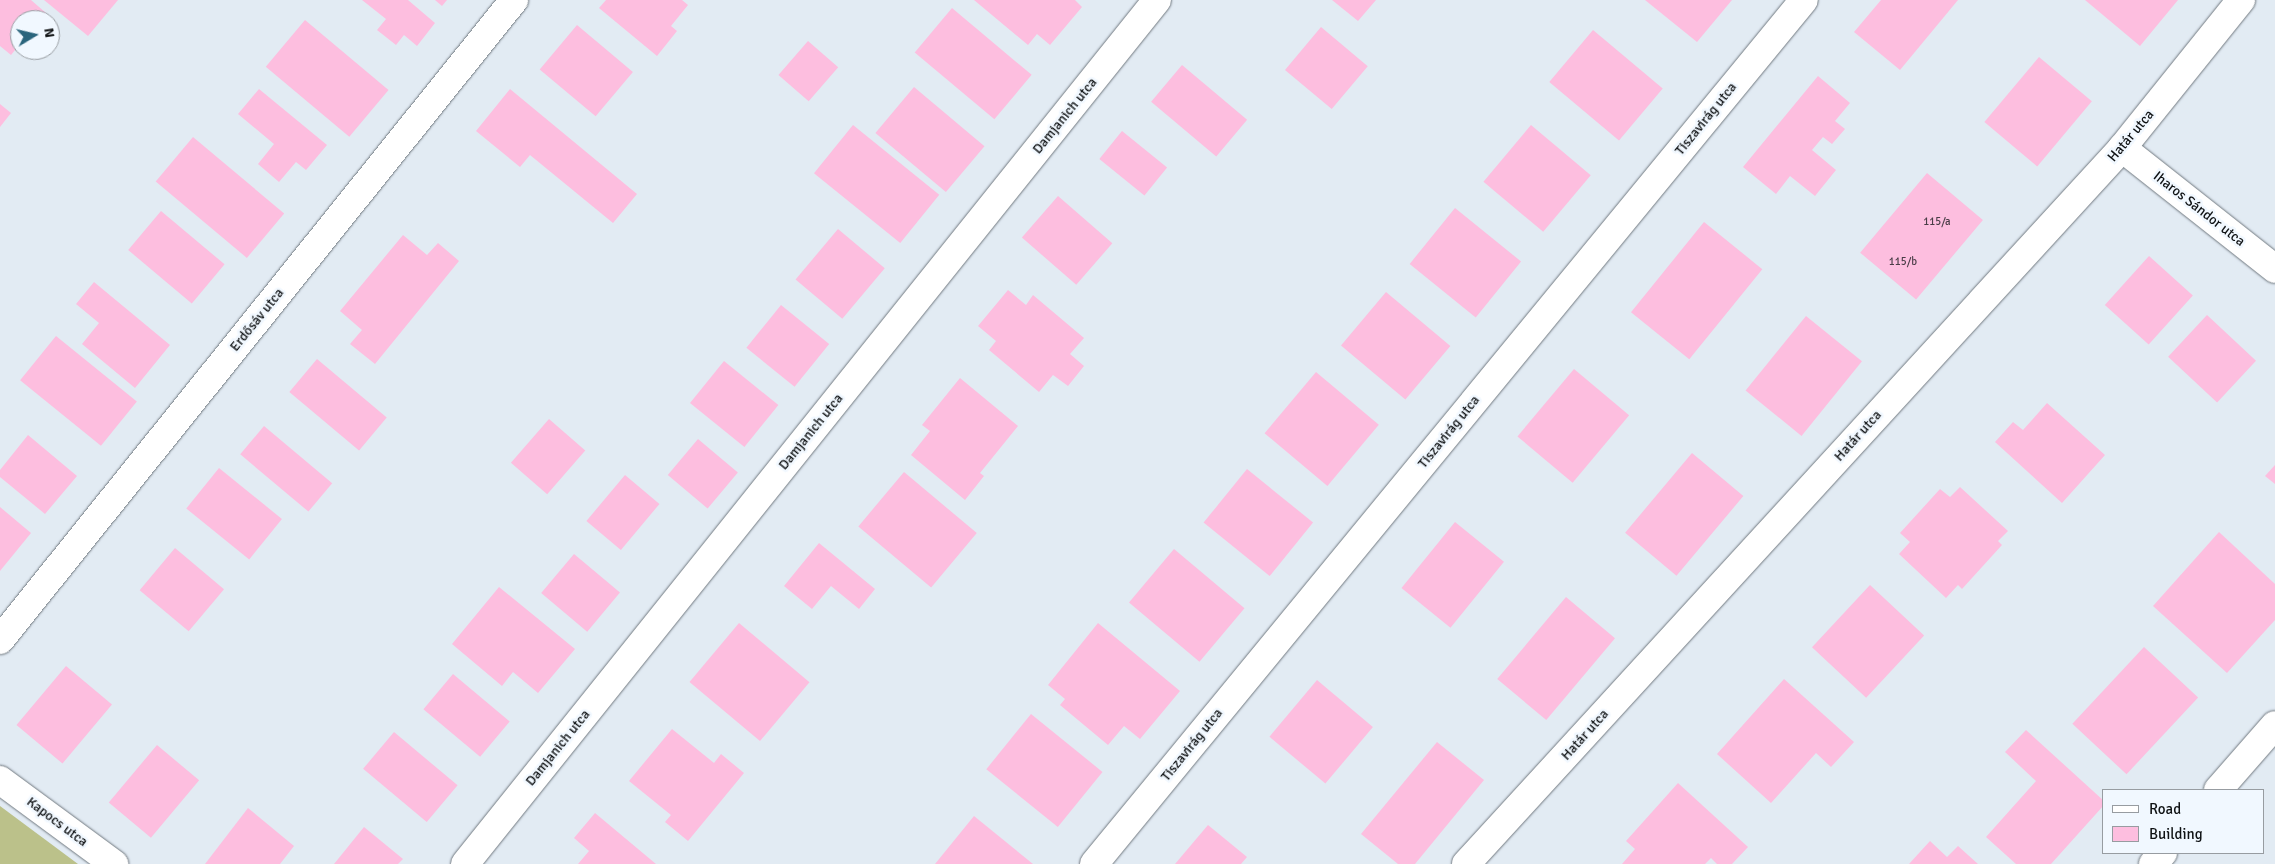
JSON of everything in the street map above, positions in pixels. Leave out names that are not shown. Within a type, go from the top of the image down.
[{"type":"street","name":"Erdősáv utca","points":[[0,640],[514,0]]},
{"type":"street","name":"Damjanich utca","points":[[465,864],[1158,0]]},
{"type":"street","name":"Tiszavirág utca","points":[[1094,864],[1804,0]]},
{"type":"street","name":"Határ utca","points":[[1466,864],[2122,148],[2241,0]]},
{"type":"street","name":"Iharos Sándor utca","points":[[2122,148],[2275,269]]},
{"type":"street","points":[[2219,789],[2275,725]]},
{"type":"street","name":"Kapocs utca","points":[[0,780],[114,864]]},
{"type":"street","points":[[2153,864],[2162,854]]},
{"type":"green space","points":[[0,806],[78,864],[0,864]]},
{"type":"building","points":[[0,0],[31,0],[43,10],[10,10],[10,54],[0,46]]},
{"type":"building","points":[[44,0],[118,0],[88,36],[60,13],[60,10],[56,10]]},
{"type":"building","points":[[362,0],[408,0],[435,23],[417,46],[404,35],[396,45],[377,30],[386,19]]},
{"type":"building","points":[[435,0],[447,0],[442,6]]},
{"type":"building","points":[[606,0],[682,0],[688,5],[671,26],[677,31],[657,56],[599,8]]},
{"type":"building","points":[[974,0],[1075,0],[1082,7],[1050,45],[1037,34],[1028,45]]},
{"type":"building","points":[[1332,0],[1376,0],[1358,21]]},
{"type":"building","points":[[1645,0],[1732,0],[1697,42]]},
{"type":"building","points":[[1881,0],[1958,0],[1900,70],[1854,32]]},
{"type":"building","points":[[2085,0],[2178,0],[2140,46]]},
{"type":"building","points":[[952,8],[1032,75],[994,119],[915,52]]},
{"type":"building","points":[[305,20],[388,90],[349,137],[266,67]]},
{"type":"building","points":[[577,25],[633,72],[596,116],[540,69]]},
{"type":"building","points":[[1321,27],[1368,66],[1332,109],[1285,70]]},
{"type":"building","points":[[1593,30],[1663,88],[1619,141],[1549,82]]},
{"type":"building","points":[[808,41],[838,67],[809,101],[778,75]]},
{"type":"building","points":[[2039,57],[2092,101],[2037,166],[1984,122]]},
{"type":"building","points":[[1182,65],[1247,120],[1216,156],[1151,102]]},
{"type":"building","points":[[1818,76],[1850,103],[1835,121],[1845,129],[1832,144],[1823,137],[1812,150],[1836,170],[1815,196],[1790,176],[1776,194],[1743,167]]},
{"type":"building","points":[[914,87],[984,146],[946,192],[875,133]]},
{"type":"building","points":[[259,89],[327,145],[306,170],[296,162],[279,182],[258,164],[274,144],[238,114]]},
{"type":"building","points":[[510,89],[637,194],[613,223],[530,155],[520,167],[476,131]]},
{"type":"building","points":[[0,104],[11,113],[0,127]]},
{"type":"building","points":[[853,125],[939,195],[900,243],[814,173]]},
{"type":"building","points":[[1531,125],[1591,175],[1543,232],[1483,182]]},
{"type":"building","points":[[1122,131],[1167,168],[1144,195],[1099,159]]},
{"type":"building","points":[[193,137],[284,213],[247,258],[156,181]]},
{"type":"building","points":[[1927,173],[1983,220],[1916,300],[1860,253]]},
{"type":"building","points":[[1058,196],[1112,243],[1076,285],[1022,238]]},
{"type":"building","points":[[1455,208],[1521,261],[1476,317],[1410,264]]},
{"type":"building","points":[[161,211],[225,264],[192,303],[128,250]]},
{"type":"building","points":[[1704,222],[1762,269],[1689,359],[1631,312]]},
{"type":"building","points":[[838,229],[885,268],[842,319],[796,280]]},
{"type":"building","points":[[403,235],[427,255],[438,243],[459,261],[375,364],[350,344],[362,330],[340,311]]},
{"type":"building","points":[[2149,256],[2193,295],[2149,345],[2105,305]]},
{"type":"building","points":[[94,282],[170,345],[135,388],[82,344],[99,323],[76,304]]},
{"type":"building","points":[[1008,290],[1026,305],[1033,295],[1084,338],[1070,354],[1084,366],[1068,386],[1053,375],[1039,392],[989,350],[996,341],[978,326]]},
{"type":"building","points":[[1386,292],[1450,346],[1405,400],[1341,346]]},
{"type":"building","points":[[781,305],[829,344],[795,387],[746,348]]},
{"type":"building","points":[[2207,315],[2256,361],[2217,402],[2168,357]]},
{"type":"building","points":[[1806,316],[1862,361],[1802,436],[1746,391]]},
{"type":"building","points":[[56,336],[137,401],[101,446],[20,380]]},
{"type":"building","points":[[317,359],[387,417],[359,450],[289,392]]},
{"type":"building","points":[[724,361],[778,405],[744,447],[690,403]]},
{"type":"building","points":[[1574,369],[1629,415],[1573,483],[1517,436]]},
{"type":"building","points":[[1316,372],[1379,425],[1327,486],[1265,433]]},
{"type":"building","points":[[960,378],[1018,426],[980,473],[984,476],[965,500],[911,455],[930,431],[922,425]]},
{"type":"building","points":[[2047,403],[2105,455],[2062,503],[1995,442],[2013,422],[2023,430]]},
{"type":"building","points":[[549,419],[585,450],[547,494],[511,463]]},
{"type":"building","points":[[264,426],[332,483],[308,512],[240,454]]},
{"type":"building","points":[[28,435],[77,476],[45,514],[0,477],[0,470]]},
{"type":"building","points":[[698,439],[738,472],[708,508],[668,475]]},
{"type":"building","points":[[1692,453],[1743,496],[1676,576],[1625,533]]},
{"type":"building","points":[[2275,465],[2275,484],[2265,476]]},
{"type":"building","points":[[219,468],[282,519],[249,559],[186,508]]},
{"type":"building","points":[[1247,469],[1313,522],[1270,576],[1204,523]]},
{"type":"building","points":[[904,472],[977,533],[931,587],[858,526]]},
{"type":"building","points":[[625,475],[659,504],[621,550],[586,521]]},
{"type":"building","points":[[1960,487],[2008,531],[1998,541],[2002,545],[1962,589],[1958,585],[1946,598],[1899,554],[1910,542],[1900,533],[1940,489],[1950,497]]},
{"type":"building","points":[[0,507],[31,533],[0,571]]},
{"type":"building","points":[[1455,522],[1504,562],[1450,628],[1402,588]]},
{"type":"building","points":[[2219,532],[2275,584],[2275,620],[2227,673],[2153,606]]},
{"type":"building","points":[[819,543],[875,589],[859,609],[831,586],[812,609],[784,586]]},
{"type":"building","points":[[175,548],[224,589],[189,631],[140,590]]},
{"type":"building","points":[[1174,549],[1244,608],[1199,662],[1129,603]]},
{"type":"building","points":[[574,554],[620,593],[587,632],[541,593]]},
{"type":"building","points":[[1870,585],[1924,635],[1866,698],[1812,647]]},
{"type":"building","points":[[499,587],[575,649],[538,693],[513,672],[502,686],[452,644]]},
{"type":"building","points":[[1566,597],[1615,638],[1546,720],[1497,679]]},
{"type":"building","points":[[739,623],[809,682],[760,741],[690,682]]},
{"type":"building","points":[[1098,623],[1180,691],[1140,739],[1124,726],[1108,745],[1060,705],[1065,699],[1048,685]]},
{"type":"building","points":[[2144,647],[2198,697],[2127,774],[2072,724]]},
{"type":"building","points":[[66,666],[112,705],[62,764],[17,725]]},
{"type":"building","points":[[453,674],[510,722],[480,757],[423,709]]},
{"type":"building","points":[[1784,679],[1854,742],[1831,767],[1816,753],[1771,803],[1717,754]]},
{"type":"building","points":[[1317,680],[1373,727],[1325,784],[1269,737]]},
{"type":"building","points":[[1031,714],[1102,772],[1058,827],[986,769]]},
{"type":"building","points":[[672,729],[714,763],[721,754],[744,773],[688,841],[665,822],[671,815],[629,781]]},
{"type":"building","points":[[2026,730],[2102,799],[2102,807],[2051,864],[2016,864],[1986,837],[2036,781],[2005,752]]},
{"type":"building","points":[[394,732],[458,785],[427,822],[363,769]]},
{"type":"building","points":[[1437,742],[1484,780],[1415,864],[1398,864],[1361,834]]},
{"type":"building","points":[[157,745],[199,780],[151,838],[109,802]]},
{"type":"building","points":[[1678,783],[1748,847],[1732,864],[1717,864],[1711,858],[1705,864],[1622,864],[1635,849],[1626,841]]},
{"type":"building","points":[[248,808],[294,846],[280,864],[205,864]]},
{"type":"building","points":[[595,813],[656,864],[578,864],[589,851],[574,838]]},
{"type":"building","points":[[974,816],[1033,864],[935,864]]},
{"type":"building","points":[[1208,825],[1247,857],[1241,864],[1175,864]]},
{"type":"building","points":[[364,827],[403,859],[398,864],[334,864]]},
{"type":"building","points":[[1930,841],[1947,857],[1958,846],[1978,864],[1909,864]]}]
